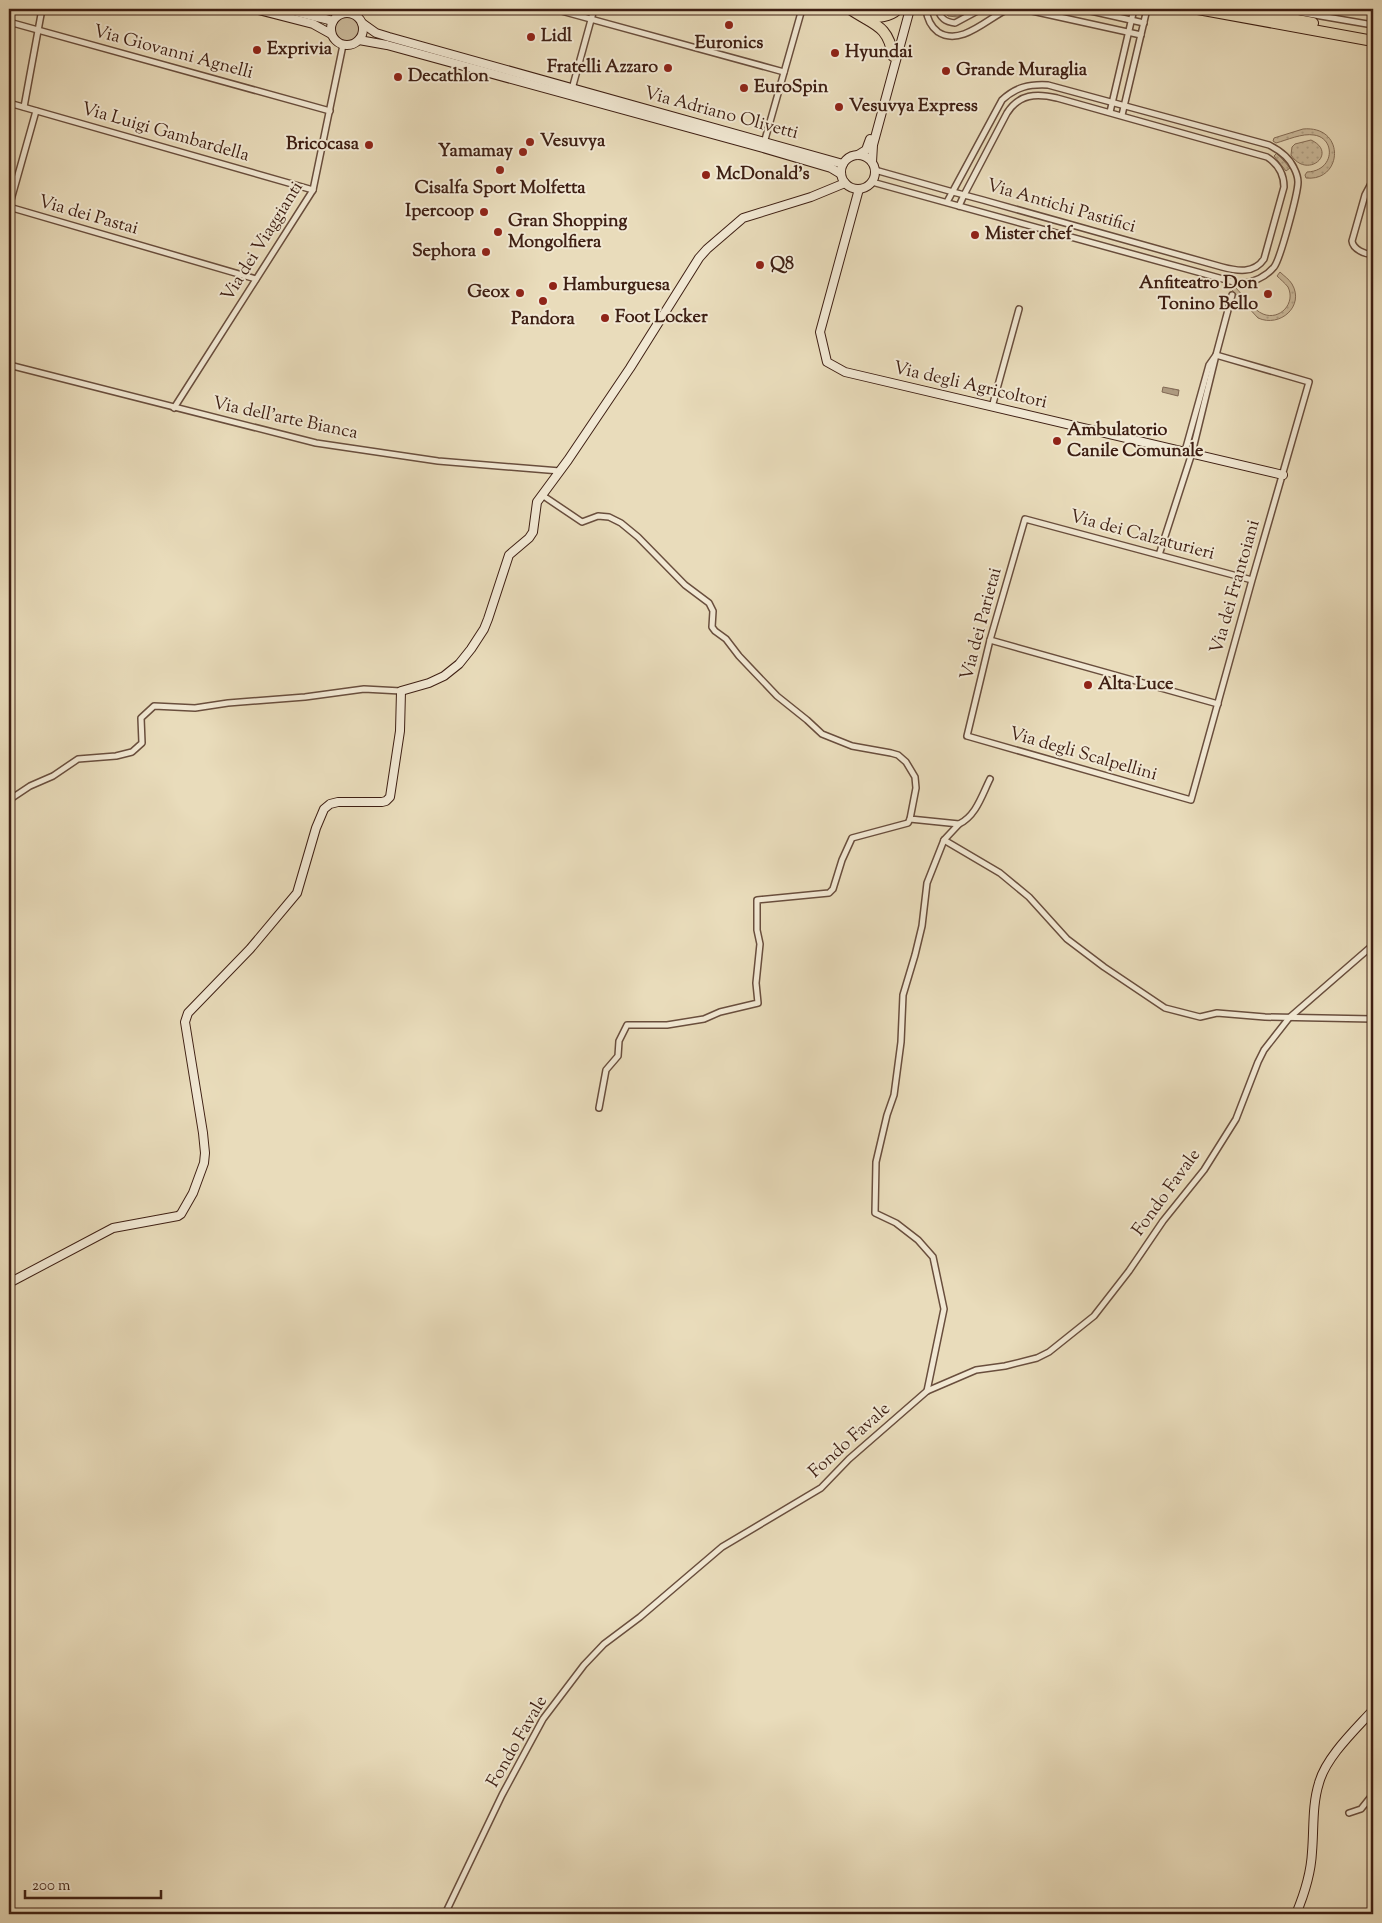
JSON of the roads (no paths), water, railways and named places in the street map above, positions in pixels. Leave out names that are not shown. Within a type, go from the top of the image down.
[{"type":"highway","points":[[850,9],[880,26],[891,42],[893,56]]},
{"type":"highway","points":[[862,17],[882,17],[898,9]]},
{"type":"highway","points":[[1198,9],[1373,41]]},
{"type":"highway","points":[[1240,9],[1373,34]]},
{"type":"street","points":[[24,107],[42,9]]},
{"type":"street","points":[[255,9],[313,24],[331,34],[338,43],[343,45]]},
{"type":"street","name":"Via Adriano Olivetti","points":[[286,9],[333,20],[341,14],[351,13],[360,19],[362,24],[376,33],[764,145],[830,168],[841,174]]},
{"type":"street","points":[[554,9],[784,72]]},
{"type":"street","points":[[572,89],[594,9]]},
{"type":"street","points":[[764,145],[802,9]]},
{"type":"street","points":[[906,9],[871,145],[872,162],[875,170],[872,182],[865,188],[850,187],[845,183],[841,174],[843,164],[849,157],[858,155],[871,145],[910,9]]},
{"type":"street","points":[[926,9],[926,16],[934,28],[948,36],[966,34],[1001,11],[1008,9]]},
{"type":"street","points":[[938,9],[942,18],[954,23],[982,9]]},
{"type":"street","points":[[1023,9],[1141,35]]},
{"type":"street","points":[[1082,9],[1144,23]]},
{"type":"street","points":[[1110,112],[1134,9]]},
{"type":"street","points":[[959,206],[1011,106],[1020,99],[1032,94],[1045,95],[1122,116],[1147,9]]},
{"type":"street","points":[[1280,9],[1373,25]]},
{"type":"street","points":[[331,34],[333,20]]},
{"type":"street","name":"Via Giovanni Agnelli","points":[[9,22],[330,111]]},
{"type":"street","points":[[359,40],[363,32],[362,24]]},
{"type":"street","name":"Via Adriano Olivetti","points":[[343,45],[352,44],[359,40],[386,44],[764,145],[843,164]]},
{"type":"street","name":"Via dei Viaggianti","points":[[174,408],[313,190],[343,45]]},
{"type":"street","points":[[947,202],[1002,100],[1022,86],[1048,85],[1124,106]]},
{"type":"street","points":[[1070,102],[1073,92]]},
{"type":"street","name":"Via Luigi Gambardella","points":[[9,102],[313,190]]},
{"type":"street","name":"Via Antichi Pastifici","points":[[872,182],[1230,282],[1240,284],[1251,283],[1263,277],[1276,265],[1298,182],[1294,166],[1288,158],[1280,150],[1269,145],[1124,106]]},
{"type":"street","name":"Via dei Pastai","points":[[36,111],[9,208],[256,279]]},
{"type":"street","name":"Via Antichi Pastifici","points":[[875,170],[1239,271],[1256,267],[1264,258],[1284,187],[1281,171],[1275,162],[1267,157],[1122,116]]},
{"type":"street","points":[[858,155],[872,162]]},
{"type":"street","points":[[1373,180],[1365,195],[1352,244],[1355,248],[1373,254]]},
{"type":"street","points":[[9,800],[30,786],[53,776],[78,759],[116,756],[132,752],[142,743],[141,718],[154,706],[195,708],[364,689],[401,691],[429,683],[444,676],[466,656],[486,624],[509,554],[529,538],[533,532],[537,502],[633,363],[707,249],[742,218],[811,197],[845,183]]},
{"type":"street","name":"Via degli Agricoltori","points":[[859,189],[820,332],[827,362],[845,372],[1283,474]]},
{"type":"street","points":[[1159,555],[1188,452],[1209,365],[1216,355],[1232,295]]},
{"type":"street","points":[[992,407],[1019,309]]},
{"type":"street","name":"Via dei Frantoiani","points":[[1192,800],[1252,580],[1309,382],[1216,355]]},
{"type":"street","name":"Via dell'arte Bianca","points":[[9,365],[316,443],[438,461],[560,471]]},
{"type":"street","points":[[542,495],[579,521],[586,522],[598,516],[609,517],[621,523],[638,537],[685,585],[708,604],[713,611],[712,627],[726,639],[739,656],[777,696],[822,734],[852,746],[891,752],[898,755],[906,762],[915,778],[916,788],[908,823],[852,838],[842,860],[833,889],[829,893],[757,900],[757,930],[760,944],[756,983],[758,1004],[720,1012],[704,1019],[667,1025],[627,1025],[619,1041],[618,1056],[606,1070],[599,1108]]},
{"type":"street","name":"Via dei Calzaturieri","points":[[1025,519],[1252,580]]},
{"type":"street","name":"Via dei Parietai","points":[[967,736],[990,640],[1025,519]]},
{"type":"street","points":[[990,640],[1218,704]]},
{"type":"street","points":[[9,1283],[113,1228],[178,1216],[184,1210],[204,1163],[205,1153],[185,1022],[186,1017],[256,942],[297,893],[316,828],[324,809],[330,804],[338,802],[382,802],[390,797],[400,731],[401,691]]},
{"type":"street","name":"Via degli Scalpellini","points":[[967,736],[1192,800]]},
{"type":"street","points":[[927,1391],[944,1309],[933,1257],[918,1240],[896,1223],[875,1213],[876,1162],[887,1115],[894,1095],[901,1042],[903,995],[922,926],[927,883],[944,840],[959,824],[973,814],[990,779]]},
{"type":"street","points":[[910,819],[959,824]]},
{"type":"street","points":[[944,840],[1000,873],[1029,897],[1067,939],[1104,967],[1165,1008],[1200,1017],[1217,1013],[1289,1018],[1373,1019]]},
{"type":"street","name":"Fondo Favale","points":[[445,1914],[502,1795],[543,1720],[584,1665],[604,1644],[640,1617],[722,1547],[821,1488],[849,1459],[927,1391],[976,1370],[1006,1366],[1037,1358],[1049,1352],[1094,1316],[1129,1271],[1158,1226],[1204,1170],[1236,1119],[1264,1050],[1289,1018],[1373,945]]},
{"type":"street","points":[[1296,1914],[1304,1893],[1311,1861],[1314,1807],[1319,1782],[1331,1759],[1373,1710]]},
{"type":"street","points":[[1349,1813],[1361,1810],[1373,1794]]},
{"type":"water","points":[[1163,387],[1179,390],[1178,396],[1162,392]]},
{"type":"place","name":"Euronics","points":[[729,25]]},
{"type":"place","name":"Lidl","points":[[531,37]]},
{"type":"place","name":"Exprivia","points":[[257,50]]},
{"type":"place","name":"Hyundai","points":[[835,53]]},
{"type":"place","name":"Fratelli Azzaro","points":[[668,68]]},
{"type":"place","name":"Grande Muraglia","points":[[946,71]]},
{"type":"place","name":"Decathlon","points":[[398,77]]},
{"type":"place","name":"EuroSpin","points":[[744,88]]},
{"type":"place","name":"Vesuvya Express","points":[[839,107]]},
{"type":"place","name":"Vesuvya","points":[[530,142]]},
{"type":"place","name":"Bricocasa","points":[[369,145]]},
{"type":"place","name":"Yamamay","points":[[523,152]]},
{"type":"place","name":"Cisalfa Sport Molfetta","points":[[500,170]]},
{"type":"place","name":"McDonald's","points":[[706,175]]},
{"type":"place","name":"Ipercoop","points":[[484,212]]},
{"type":"place","name":"Gran Shopping Mongolfiera","points":[[498,232]]},
{"type":"place","name":"Mister chef","points":[[975,235]]},
{"type":"place","name":"Sephora","points":[[486,252]]},
{"type":"place","name":"Q8","points":[[760,265]]},
{"type":"place","name":"Hamburguesa","points":[[553,286]]},
{"type":"place","name":"Geox","points":[[520,293]]},
{"type":"place","name":"Anfiteatro Don Tonino Bello","points":[[1268,294]]},
{"type":"place","name":"Pandora","points":[[543,301]]},
{"type":"place","name":"Foot Locker","points":[[605,318]]},
{"type":"place","name":"Ambulatorio Canile Comunale","points":[[1057,441]]},
{"type":"place","name":"Alta Luce","points":[[1088,685]]}]
